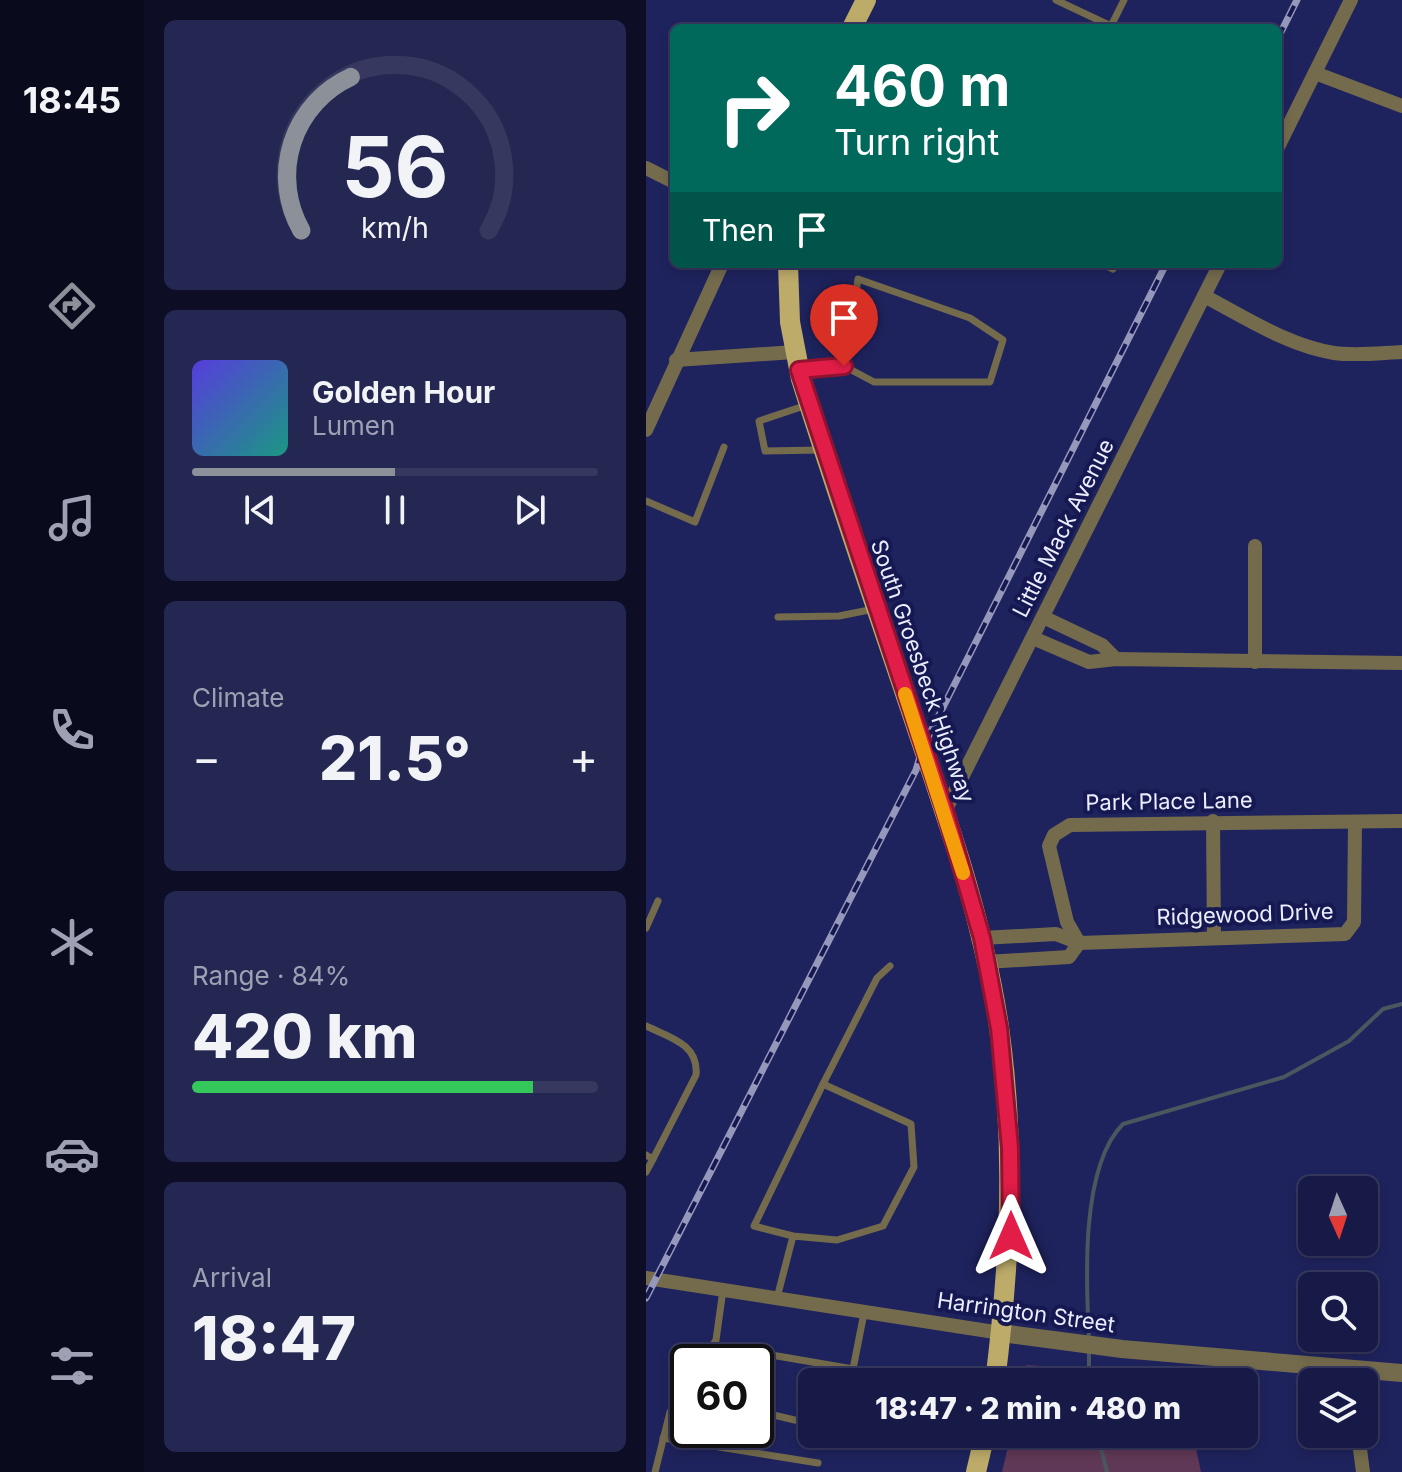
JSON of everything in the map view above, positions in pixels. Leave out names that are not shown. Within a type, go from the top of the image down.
[{"type":"main road","points":[[854,24],[866,0]]},
{"type":"main road","name":"South Groesbeck Highway","points":[[788,268],[796,361],[945,811],[987,962],[999,1028],[1011,1178],[1009,1266],[997,1368]]},
{"type":"main road","points":[[976,1472],[982,1448]]},
{"type":"street","points":[[1282,139],[1351,0]]},
{"type":"street","points":[[1315,73],[1402,106]]},
{"type":"street","points":[[646,168],[670,180]]},
{"type":"street","points":[[646,430],[720,268]]},
{"type":"street","name":"Little Mack Avenue","points":[[945,811],[1218,268]]},
{"type":"street","points":[[1204,296],[1281,335],[1316,348],[1353,354],[1402,352]]},
{"type":"street","points":[[676,360],[796,361]]},
{"type":"street","points":[[1255,546],[1255,662]]},
{"type":"street","points":[[1043,617],[1102,645],[1116,659]]},
{"type":"street","points":[[1033,638],[1089,662],[1116,659],[1402,663]]},
{"type":"street","points":[[1213,821],[1214,936]]},
{"type":"street","name":"Park Place Lane","points":[[1079,943],[1067,922],[1049,846],[1059,830],[1070,825],[1402,821]]},
{"type":"street","name":"Ridgewood Drive","points":[[982,938],[1056,934],[1079,943],[1214,936],[1339,935],[1350,930],[1354,922],[1355,822]]},
{"type":"street","name":"Ridgewood Drive","points":[[987,962],[1069,957],[1079,943]]},
{"type":"street","name":"Harrington Street","points":[[646,1278],[1063,1343],[1298,1369]]},
{"type":"street","name":"Harrington Street","points":[[1378,1374],[1402,1373]]},
{"type":"street","points":[[1360,1448],[1363,1472]]},
{"type":"lane","points":[[1056,0],[1107,24]]},
{"type":"lane","points":[[1112,24],[1124,0]]},
{"type":"lane","points":[[796,361],[844,366],[874,382],[990,382],[1003,340],[970,318],[858,279],[844,366]]},
{"type":"lane","points":[[809,405],[759,421],[765,451],[823,450]]},
{"type":"lane","points":[[646,501],[695,522],[724,447]]},
{"type":"lane","points":[[778,617],[829,617],[877,608]]},
{"type":"lane","points":[[646,928],[658,901]]},
{"type":"lane","points":[[823,1084],[911,1124],[914,1167],[883,1226],[837,1240],[793,1236],[754,1226],[823,1084],[877,978],[890,966]]},
{"type":"lane","points":[[646,1026],[687,1046],[697,1066],[696,1075],[650,1157],[646,1172]]},
{"type":"lane","points":[[777,1298],[793,1236]]},
{"type":"lane","points":[[713,1344],[723,1290]]},
{"type":"lane","points":[[853,1368],[864,1313]]},
{"type":"lane","points":[[774,1355],[847,1368]]},
{"type":"lane","points":[[655,1472],[670,1412]]},
{"type":"lane","points":[[774,1415],[798,1421]]},
{"type":"lane","points":[[663,1438],[818,1463]]},
{"type":"shaded area","points":[[1026,1365],[1072,1368],[1025,1368]]},
{"type":"shaded area","points":[[1008,1448],[1196,1448],[1201,1472],[1002,1472]]},
{"type":"waterway","points":[[1089,1340],[1087,1258],[1093,1196],[1109,1143],[1123,1124],[1284,1077],[1349,1041],[1383,1009],[1402,1004]]},
{"type":"waterway","points":[[1089,1349],[1089,1368]]},
{"type":"waterway","points":[[1101,1448],[1107,1472]]},
{"type":"railway","points":[[1282,30],[1297,0]]},
{"type":"railway","points":[[646,1298],[916,770],[923,747],[1164,268]]},
{"type":"slow traffic","points":[[905,694],[963,873]]},
{"type":"route","points":[[844,366],[799,370],[945,811],[982,938],[999,1028],[1010,1148],[1011,1236]]}]
